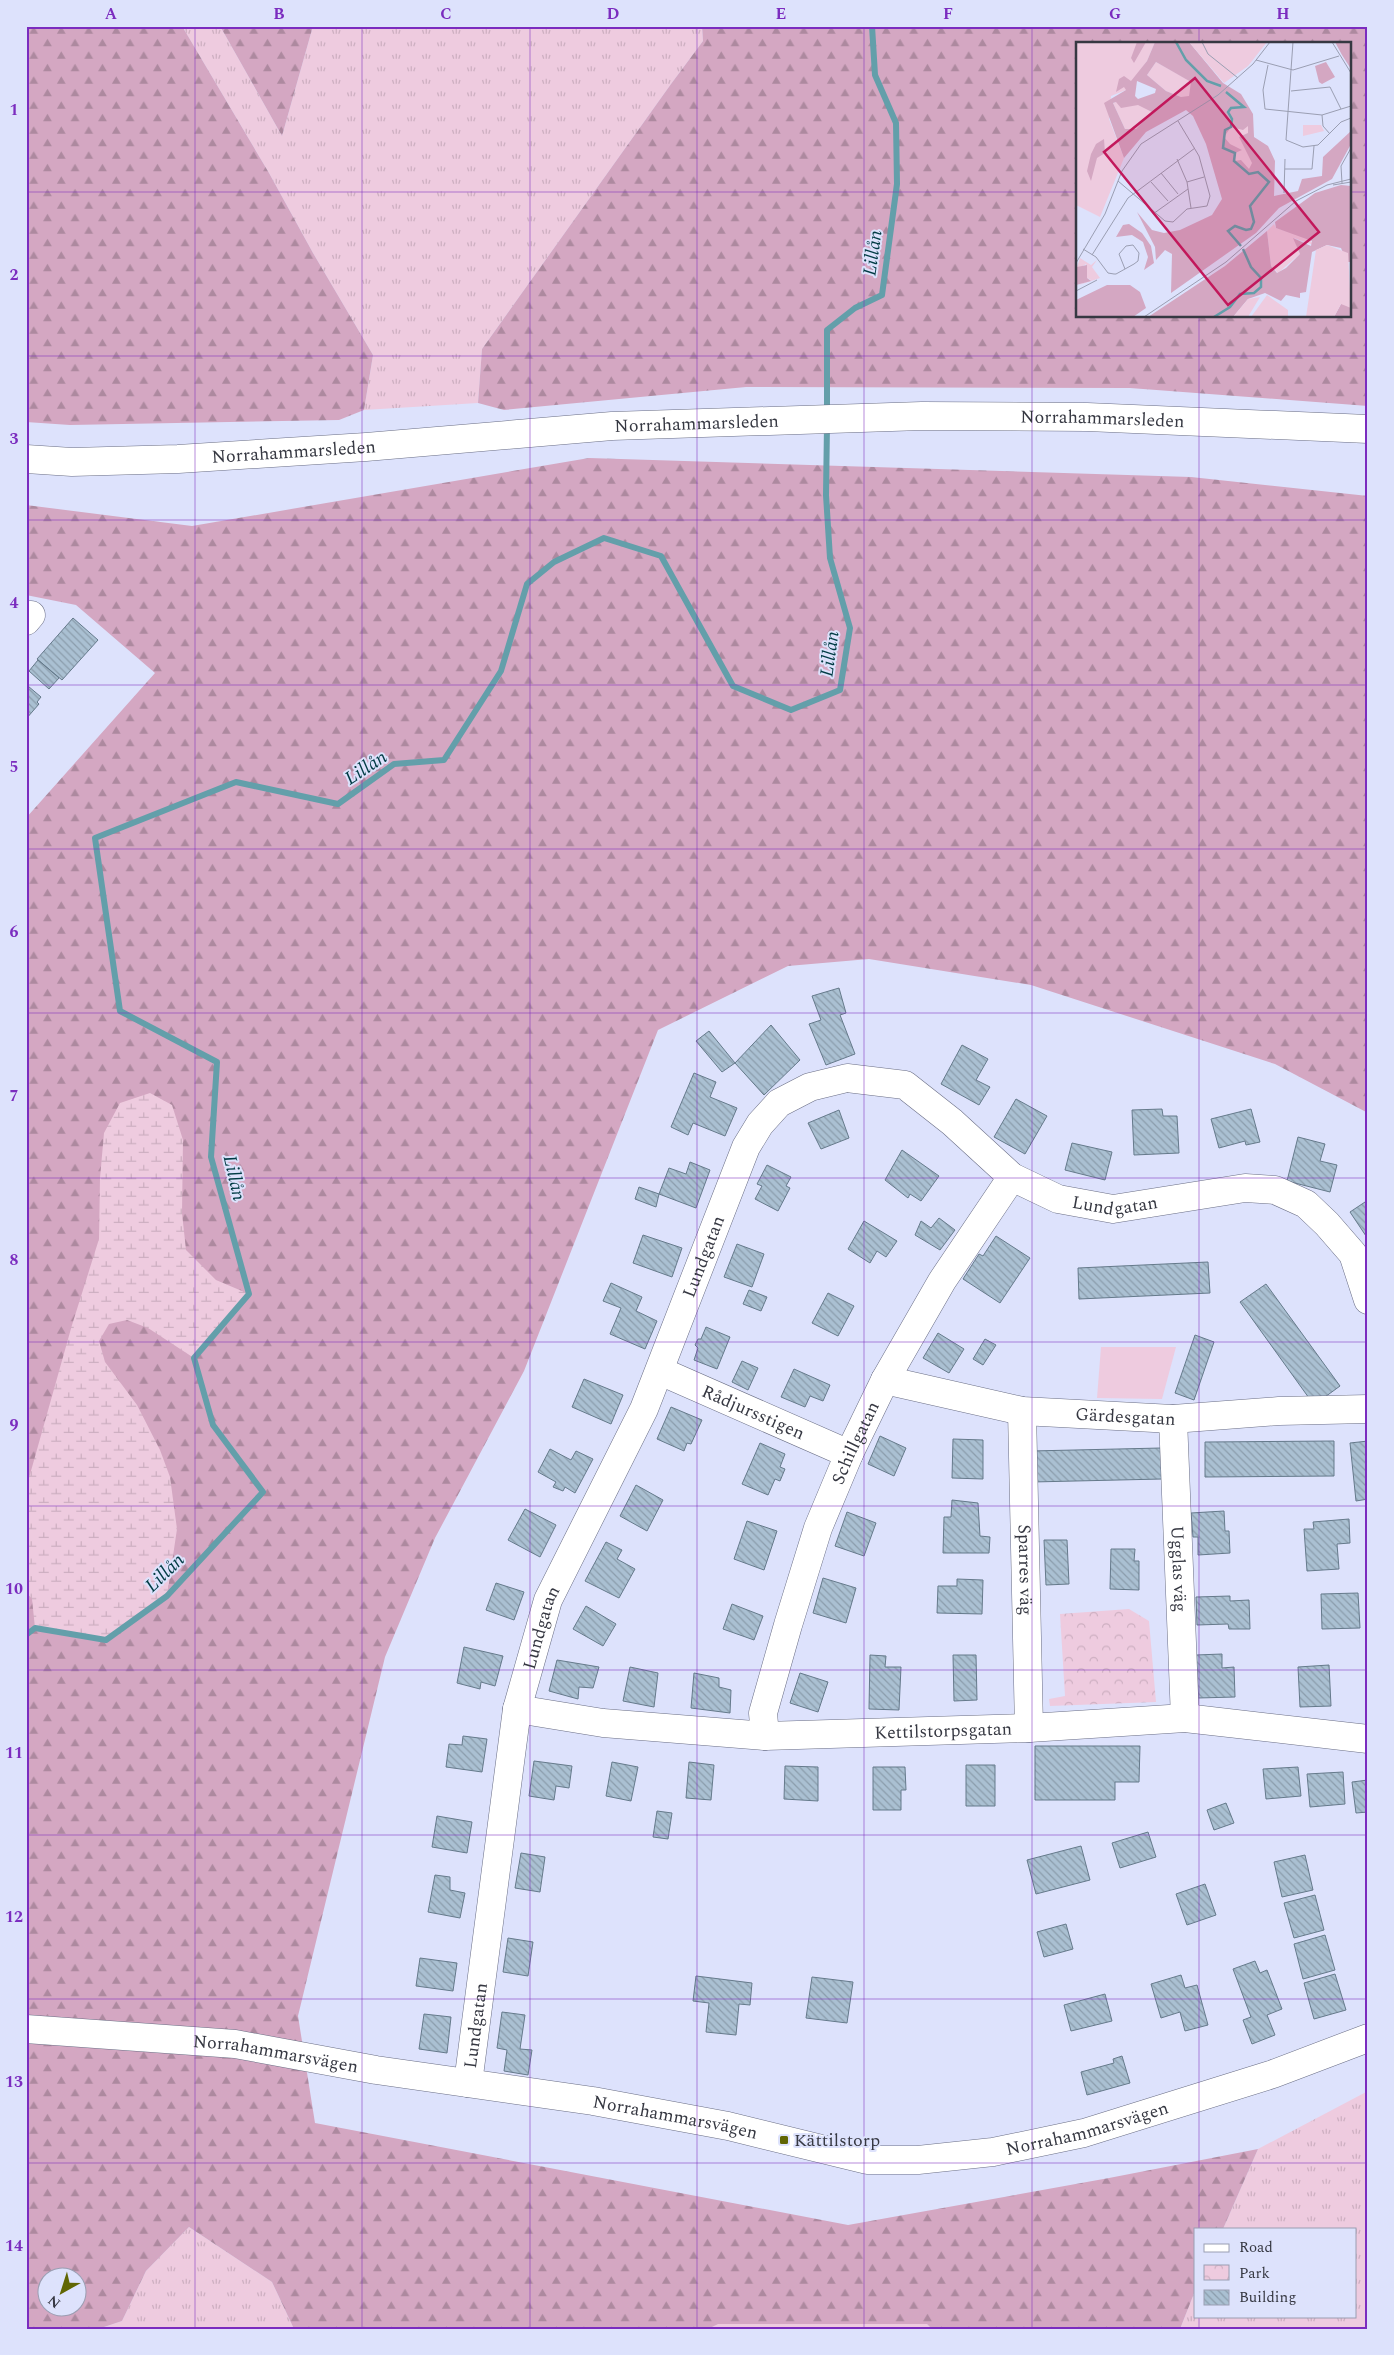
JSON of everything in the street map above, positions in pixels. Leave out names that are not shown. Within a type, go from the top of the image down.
[{"type":"street","name":"Norrahammarsleden","points":[[26,459],[72,462],[178,459],[366,447],[612,426],[922,416],[1087,417],[1368,429]]},
{"type":"street","name":"Lundgatan","points":[[468,2083],[517,1709],[548,1600],[644,1409],[746,1147],[760,1124],[779,1102],[810,1087],[847,1078],[905,1085],[952,1122],[1012,1177],[1058,1199],[1112,1209],[1245,1188],[1275,1190],[1306,1204],[1327,1224],[1353,1254],[1368,1300]]},
{"type":"street","name":"Schillgatan","points":[[765,1736],[763,1713],[788,1625],[818,1528],[849,1454],[885,1380],[942,1281],[1012,1177]]},
{"type":"street","name":"Rådjursstigen","points":[[660,1371],[849,1454]]},
{"type":"street","name":"Gärdesgatan","points":[[885,1380],[1022,1411],[1174,1419],[1280,1411],[1368,1409]]},
{"type":"street","name":"Sparres väg","points":[[1022,1411],[1029,1728]]},
{"type":"street","name":"Ugglas väg","points":[[1174,1419],[1185,1718]]},
{"type":"street","name":"Kettilstorpsgatan","points":[[517,1709],[603,1722],[765,1736],[1029,1728],[1185,1718],[1368,1738]]},
{"type":"street","name":"Norrahammarsvägen","points":[[26,2029],[235,2044],[376,2070],[593,2101],[719,2124],[866,2160],[918,2160],[994,2152],[1084,2134],[1274,2074],[1368,2038]]},
{"type":"green space","points":[[26,26],[182,26],[373,355],[364,410],[339,420],[70,425],[26,422]]},
{"type":"green space","points":[[182,26],[220,26],[282,136],[313,26],[702,26],[703,41],[482,349],[478,403],[364,410],[373,355]]},
{"type":"green space","points":[[220,26],[313,26],[282,136]]},
{"type":"green space","points":[[702,26],[1368,26],[1368,406],[1130,388],[746,387],[504,410],[478,403],[482,349],[703,41]]},
{"type":"green space","points":[[589,458],[1191,477],[1368,496],[1368,1113],[1275,1064],[1031,985],[869,959],[788,966],[658,1030],[524,1371],[435,1538],[385,1657],[298,2016],[315,2123],[848,2225],[1258,2149],[1223,2228],[1194,2228],[1194,2294],[1180,2329],[932,2329],[927,2324],[718,2324],[708,2329],[294,2329],[272,2282],[189,2227],[146,2271],[122,2321],[98,2329],[26,2329],[26,818],[155,673],[76,605],[26,595],[26,505],[192,526]]},
{"type":"green space","points":[[150,1093],[172,1105],[183,1140],[182,1213],[186,1250],[216,1280],[249,1294],[194,1358],[148,1328],[127,1320],[109,1324],[99,1341],[105,1362],[137,1405],[160,1450],[170,1477],[177,1529],[167,1596],[106,1640],[35,1628],[32,1599],[26,1592],[26,1478],[29,1478],[72,1325],[99,1239],[100,1178],[104,1133],[120,1103]]},
{"type":"green space","points":[[1101,1347],[1176,1347],[1162,1399],[1097,1398]]},
{"type":"green space","points":[[1129,1609],[1149,1621],[1156,1702],[1050,1706],[1049,1699],[1065,1696],[1060,1614]]},
{"type":"green space","points":[[1368,2091],[1368,2329],[1180,2329],[1194,2294],[1194,2318],[1356,2318],[1356,2228],[1223,2228],[1258,2149]]},
{"type":"green space","points":[[189,2227],[272,2282],[294,2329],[98,2329],[122,2321],[146,2271]]},
{"type":"green space","points":[[717,2324],[927,2324],[932,2329],[708,2329]]},
{"type":"building","points":[[73,618],[98,640],[62,680],[37,659]]},
{"type":"building","points":[[38,660],[59,678],[49,689],[29,671]]},
{"type":"building","points":[[28,686],[41,697],[37,702],[39,704],[26,719],[26,689]]},
{"type":"building","points":[[839,988],[846,1013],[840,1015],[855,1054],[826,1065],[809,1024],[821,1020],[812,996]]},
{"type":"building","points":[[771,1025],[800,1060],[764,1095],[735,1063]]},
{"type":"building","points":[[709,1031],[735,1063],[722,1072],[696,1041]]},
{"type":"building","points":[[962,1045],[988,1059],[976,1080],[990,1087],[979,1105],[941,1084]]},
{"type":"building","points":[[694,1073],[716,1082],[710,1097],[737,1108],[725,1136],[693,1123],[688,1135],[671,1127]]},
{"type":"building","points":[[1016,1099],[1047,1116],[1025,1154],[994,1137]]},
{"type":"building","points":[[1162,1109],[1163,1116],[1177,1116],[1179,1153],[1134,1155],[1132,1110]]},
{"type":"building","points":[[1251,1109],[1260,1142],[1246,1145],[1245,1141],[1219,1148],[1211,1119]]},
{"type":"building","points":[[839,1110],[849,1138],[821,1149],[808,1123]]},
{"type":"building","points":[[1298,1137],[1325,1144],[1320,1161],[1337,1165],[1330,1192],[1287,1181]]},
{"type":"building","points":[[1072,1143],[1112,1152],[1105,1180],[1065,1170]]},
{"type":"building","points":[[902,1150],[939,1176],[921,1201],[910,1194],[908,1198],[885,1180]]},
{"type":"building","points":[[690,1162],[710,1170],[696,1208],[659,1194],[669,1168],[686,1174]]},
{"type":"building","points":[[767,1165],[791,1177],[786,1186],[790,1188],[778,1211],[755,1199],[762,1186],[757,1184]]},
{"type":"building","points":[[639,1187],[659,1194],[656,1207],[635,1199]]},
{"type":"building","points":[[1368,1200],[1368,1239],[1350,1212]]},
{"type":"building","points":[[939,1218],[955,1230],[940,1250],[915,1235],[921,1221],[931,1228]]},
{"type":"building","points":[[864,1221],[897,1241],[886,1257],[877,1251],[870,1263],[848,1249]]},
{"type":"building","points":[[643,1235],[682,1248],[672,1277],[633,1263]]},
{"type":"building","points":[[996,1236],[1030,1258],[1000,1303],[963,1279],[979,1254],[983,1256]]},
{"type":"building","points":[[737,1244],[764,1254],[752,1287],[724,1277]]},
{"type":"building","points":[[1208,1262],[1210,1293],[1079,1299],[1078,1268]]},
{"type":"building","points":[[611,1283],[642,1297],[636,1311],[657,1321],[645,1349],[610,1334],[621,1308],[603,1301]]},
{"type":"building","points":[[1266,1284],[1340,1386],[1314,1405],[1240,1302]]},
{"type":"building","points":[[749,1290],[767,1297],[761,1311],[743,1304]]},
{"type":"building","points":[[828,1293],[854,1306],[838,1336],[812,1323]]},
{"type":"building","points":[[706,1327],[730,1337],[717,1369],[694,1360],[698,1348],[695,1345],[698,1339],[701,1339]]},
{"type":"building","points":[[938,1333],[964,1349],[949,1373],[923,1358]]},
{"type":"building","points":[[1195,1335],[1214,1342],[1194,1400],[1175,1393]]},
{"type":"building","points":[[985,1339],[996,1345],[983,1365],[973,1359]]},
{"type":"building","points":[[742,1361],[758,1368],[748,1390],[732,1382]]},
{"type":"building","points":[[794,1369],[830,1385],[823,1401],[810,1396],[805,1407],[781,1397]]},
{"type":"building","points":[[584,1379],[623,1395],[611,1424],[572,1407]]},
{"type":"building","points":[[671,1407],[702,1420],[691,1444],[687,1443],[684,1451],[657,1439]]},
{"type":"building","points":[[880,1436],[906,1448],[894,1476],[868,1464]]},
{"type":"building","points":[[953,1439],[983,1440],[983,1479],[952,1478]]},
{"type":"building","points":[[1334,1441],[1334,1476],[1205,1477],[1205,1442]]},
{"type":"building","points":[[1368,1441],[1368,1499],[1356,1501],[1350,1443]]},
{"type":"building","points":[[760,1443],[785,1454],[780,1467],[785,1469],[780,1481],[775,1479],[768,1495],[742,1484]]},
{"type":"building","points":[[1161,1448],[1162,1479],[1032,1482],[1031,1451]]},
{"type":"building","points":[[550,1449],[571,1460],[576,1451],[593,1459],[575,1493],[565,1487],[563,1491],[553,1487],[556,1482],[538,1472]]},
{"type":"building","points":[[636,1485],[663,1500],[647,1531],[620,1516]]},
{"type":"building","points":[[952,1500],[978,1503],[980,1536],[990,1537],[989,1553],[943,1553],[944,1517],[951,1517]]},
{"type":"building","points":[[525,1509],[556,1525],[540,1557],[508,1540]]},
{"type":"building","points":[[1224,1511],[1225,1531],[1229,1531],[1230,1553],[1198,1555],[1198,1537],[1193,1537],[1191,1513]]},
{"type":"building","points":[[847,1512],[876,1523],[864,1556],[835,1546]]},
{"type":"building","points":[[1349,1519],[1350,1543],[1337,1544],[1339,1569],[1307,1571],[1304,1529],[1314,1529],[1313,1522]]},
{"type":"building","points":[[747,1521],[777,1531],[764,1570],[734,1559]]},
{"type":"building","points":[[1044,1540],[1067,1540],[1069,1584],[1046,1585]]},
{"type":"building","points":[[606,1542],[622,1550],[617,1559],[635,1569],[619,1598],[585,1581]]},
{"type":"building","points":[[1111,1549],[1135,1549],[1134,1561],[1139,1561],[1139,1590],[1110,1589]]},
{"type":"building","points":[[823,1578],[856,1588],[846,1623],[813,1613]]},
{"type":"building","points":[[957,1579],[983,1580],[982,1614],[937,1613],[938,1586],[957,1586]]},
{"type":"building","points":[[496,1583],[524,1592],[514,1620],[486,1610]]},
{"type":"building","points":[[1358,1593],[1360,1628],[1322,1629],[1321,1594]]},
{"type":"building","points":[[1230,1596],[1230,1601],[1249,1600],[1250,1629],[1229,1629],[1228,1624],[1197,1625],[1196,1597]]},
{"type":"building","points":[[732,1604],[763,1616],[754,1640],[723,1629]]},
{"type":"building","points":[[586,1606],[616,1624],[603,1646],[573,1629]]},
{"type":"building","points":[[464,1647],[503,1656],[495,1686],[481,1682],[480,1689],[457,1683]]},
{"type":"building","points":[[1222,1654],[1222,1668],[1234,1667],[1235,1697],[1198,1698],[1196,1655]]},
{"type":"building","points":[[870,1655],[886,1656],[885,1667],[901,1667],[899,1710],[869,1709]]},
{"type":"building","points":[[953,1655],[976,1655],[977,1700],[954,1701]]},
{"type":"building","points":[[557,1660],[599,1667],[593,1688],[579,1687],[578,1699],[549,1691]]},
{"type":"building","points":[[1329,1665],[1331,1706],[1300,1707],[1298,1667]]},
{"type":"building","points":[[630,1667],[658,1673],[654,1707],[623,1701]]},
{"type":"building","points":[[694,1673],[719,1678],[719,1687],[731,1690],[730,1713],[691,1708]]},
{"type":"building","points":[[800,1673],[828,1682],[818,1712],[790,1703]]},
{"type":"building","points":[[463,1736],[487,1739],[482,1772],[446,1767],[449,1744],[462,1745]]},
{"type":"building","points":[[1035,1746],[1140,1746],[1139,1782],[1115,1782],[1115,1800],[1035,1800]]},
{"type":"building","points":[[534,1761],[572,1766],[569,1788],[556,1786],[554,1800],[529,1796]]},
{"type":"building","points":[[612,1762],[638,1767],[631,1801],[606,1796]]},
{"type":"building","points":[[689,1762],[714,1765],[711,1800],[686,1798]]},
{"type":"building","points":[[966,1765],[995,1765],[995,1806],[966,1806]]},
{"type":"building","points":[[785,1766],[818,1767],[818,1801],[784,1799]]},
{"type":"building","points":[[873,1767],[905,1767],[906,1790],[901,1790],[901,1810],[873,1810]]},
{"type":"building","points":[[1298,1767],[1301,1796],[1266,1799],[1263,1769]]},
{"type":"building","points":[[1343,1772],[1345,1804],[1310,1807],[1307,1774]]},
{"type":"building","points":[[1368,1780],[1368,1812],[1356,1813],[1352,1782]]},
{"type":"building","points":[[1226,1803],[1234,1823],[1214,1830],[1207,1810]]},
{"type":"building","points":[[657,1811],[672,1813],[668,1839],[653,1837]]},
{"type":"building","points":[[437,1816],[472,1822],[467,1853],[432,1847]]},
{"type":"building","points":[[1148,1832],[1156,1857],[1120,1868],[1112,1843]]},
{"type":"building","points":[[1081,1846],[1090,1880],[1036,1894],[1027,1860]]},
{"type":"building","points":[[521,1853],[545,1857],[540,1892],[515,1888]]},
{"type":"building","points":[[1305,1855],[1313,1890],[1282,1897],[1274,1862]]},
{"type":"building","points":[[435,1875],[450,1877],[450,1890],[465,1893],[460,1918],[428,1912]]},
{"type":"building","points":[[1205,1884],[1216,1915],[1187,1925],[1176,1894]]},
{"type":"building","points":[[1315,1895],[1324,1930],[1294,1938],[1284,1903]]},
{"type":"building","points":[[1066,1924],[1073,1949],[1044,1957],[1037,1932]]},
{"type":"building","points":[[1325,1935],[1335,1970],[1303,1979],[1294,1944]]},
{"type":"building","points":[[508,1938],[533,1942],[528,1976],[503,1972]]},
{"type":"building","points":[[420,1958],[457,1963],[453,1991],[416,1986]]},
{"type":"building","points":[[1255,1961],[1260,1973],[1267,1970],[1282,2009],[1267,2015],[1275,2035],[1252,2044],[1243,2020],[1251,2017],[1233,1969]]},
{"type":"building","points":[[1335,1974],[1346,2010],[1314,2019],[1304,1983]]},
{"type":"building","points":[[1181,1975],[1185,1988],[1197,1985],[1208,2025],[1185,2031],[1180,2012],[1161,2018],[1151,1984]]},
{"type":"building","points":[[696,1976],[752,1983],[750,2005],[739,2004],[736,2035],[706,2032],[709,2003],[693,2001]]},
{"type":"building","points":[[812,1977],[853,1982],[847,2023],[806,2018]]},
{"type":"building","points":[[1105,1994],[1112,2021],[1071,2031],[1064,2005]]},
{"type":"building","points":[[502,2012],[525,2015],[520,2049],[532,2050],[528,2075],[504,2071],[507,2050],[497,2048]]},
{"type":"building","points":[[424,2014],[451,2017],[447,2053],[419,2049]]},
{"type":"building","points":[[1122,2056],[1130,2083],[1087,2095],[1081,2072],[1114,2063],[1113,2059]]},
{"type":"waterway","name":"Lillån","points":[[827,412],[827,330],[855,308],[882,295],[897,184],[896,123],[875,75],[872,26]]},
{"type":"waterway","name":"Lillån","points":[[26,1635],[35,1628],[106,1640],[167,1596],[263,1492],[213,1425],[194,1358],[249,1294],[211,1157],[217,1062],[120,1011],[95,838],[236,782],[338,804],[394,764],[444,760],[501,671],[527,584],[554,562],[604,538],[661,556],[733,686],[791,710],[840,690],[850,628],[830,558],[826,495],[827,425]]},
{"type":"place","name":"Kättilstorp","points":[[784,2140]]}]
